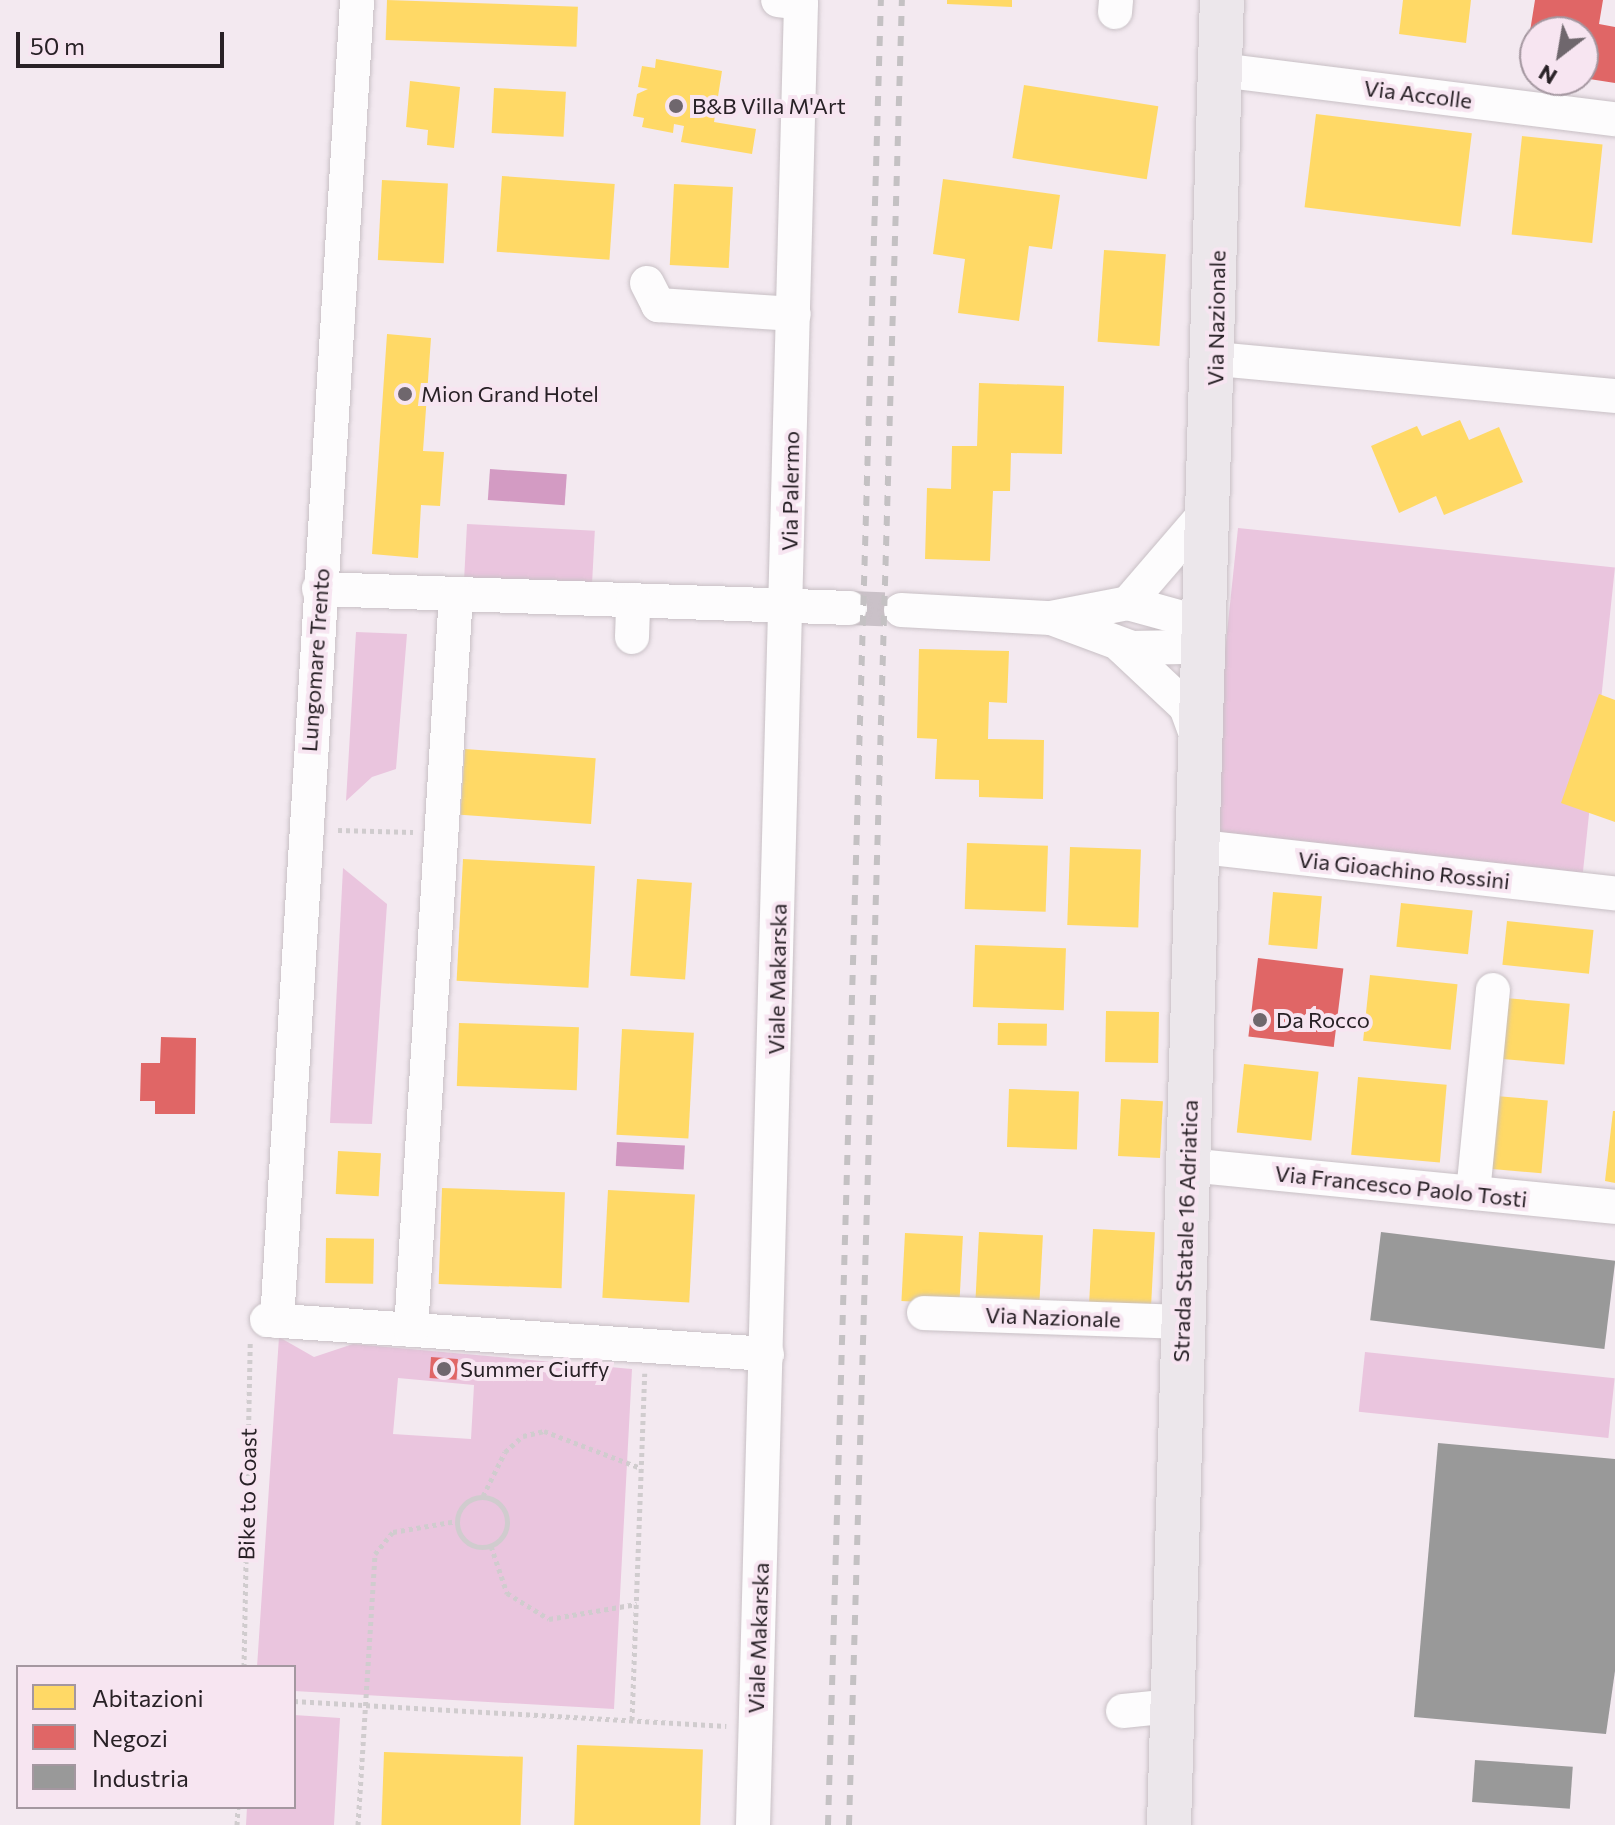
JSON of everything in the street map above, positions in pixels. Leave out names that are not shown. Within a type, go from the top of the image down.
[{"type":"main road","name":"Via Nazionale","points":[[1205,637],[1216,359],[1222,0]]},
{"type":"main road","name":"Strada Statale 16 Adriatica","points":[[1169,1825],[1188,1165],[1193,846],[1205,637]]},
{"type":"street","name":"Lungomare Trento","points":[[265,1326],[319,589],[357,0]]},
{"type":"street","name":"Via Palermo","points":[[787,604],[800,1]]},
{"type":"street","name":"Via Accolle","points":[[1220,70],[1615,119]]},
{"type":"street","points":[[647,283],[658,305],[794,314]]},
{"type":"street","points":[[1216,359],[1615,396]]},
{"type":"street","points":[[1128,603],[1208,510]]},
{"type":"street","points":[[319,589],[850,608]]},
{"type":"street","points":[[411,1330],[456,594]]},
{"type":"street","points":[[632,637],[633,600]]},
{"type":"street","points":[[901,610],[1051,618],[1128,603],[1182,618],[1205,637]]},
{"type":"street","name":"Viale Makarska","points":[[753,1825],[787,604]]},
{"type":"street","points":[[1051,618],[1121,646],[1171,649],[1205,637]]},
{"type":"street","points":[[1121,646],[1186,707],[1201,747]]},
{"type":"street","name":"Via Gioachino Rossini","points":[[1193,846],[1615,893]]},
{"type":"street","points":[[1473,1193],[1493,990]]},
{"type":"street","name":"Via Francesco Paolo Tosti","points":[[1188,1165],[1615,1207]]},
{"type":"street","name":"Via Nazionale","points":[[924,1313],[1182,1322]]},
{"type":"street","points":[[265,1326],[411,1330],[767,1354]]},
{"type":"street","points":[[1123,1711],[1171,1706]]},
{"type":"path","points":[[338,830],[419,832]]},
{"type":"path","name":"Bike to Coast","points":[[244,1665],[265,1326]]},
{"type":"path","points":[[632,1720],[646,1345]]},
{"type":"path","points":[[483,1496],[499,1503],[507,1518],[504,1535],[491,1546],[467,1542],[457,1521],[462,1506],[483,1496],[505,1452],[523,1436],[544,1431],[641,1468]]},
{"type":"path","points":[[358,1825],[363,1705],[375,1554],[393,1532],[457,1521]]},
{"type":"path","points":[[491,1546],[507,1593],[549,1619],[637,1604]]},
{"type":"path","points":[[296,1701],[755,1727]]},
{"type":"shaded area","points":[[490,469],[567,474],[565,505],[488,500]]},
{"type":"shaded area","points":[[467,524],[595,531],[592,586],[464,579]]},
{"type":"shaded area","points":[[1238,528],[1615,568],[1583,874],[1206,834]]},
{"type":"shaded area","points":[[356,632],[407,634],[396,769],[372,777],[346,801]]},
{"type":"shaded area","points":[[343,868],[387,904],[372,1124],[330,1123]]},
{"type":"shaded area","points":[[617,1142],[685,1146],[684,1170],[616,1166]]},
{"type":"shaded area","points":[[279,1337],[314,1357],[353,1344],[632,1369],[614,1709],[296,1691],[296,1665],[257,1665]],"holes":[[[398,1378],[474,1385],[471,1439],[393,1434]]]},
{"type":"shaded area","points":[[1365,1352],[1615,1378],[1608,1438],[1359,1412]]},
{"type":"shaded area","points":[[296,1715],[340,1718],[334,1825],[246,1825],[247,1809],[296,1809]]},
{"type":"building: Abitazioni","points":[[387,0],[578,7],[576,47],[386,40]]},
{"type":"building: Abitazioni","points":[[947,0],[1012,0],[1012,7],[947,4]]},
{"type":"building: Abitazioni","points":[[1403,0],[1471,0],[1466,43],[1399,34]]},
{"type":"building: Abitazioni","name":"B&B Villa M'Art","points":[[656,59],[722,71],[714,122],[756,129],[752,154],[681,142],[684,126],[674,124],[673,133],[642,127],[644,118],[633,116],[637,94],[648,89],[638,87],[642,66],[655,68]]},
{"type":"building: Abitazioni","points":[[410,81],[460,87],[454,148],[427,145],[428,130],[406,127]]},
{"type":"building: Abitazioni","points":[[1024,85],[1158,106],[1147,179],[1012,158]]},
{"type":"building: Abitazioni","points":[[494,88],[566,92],[564,137],[492,133]]},
{"type":"building: Abitazioni","points":[[1316,114],[1472,133],[1460,226],[1305,207]]},
{"type":"building: Abitazioni","points":[[1522,136],[1603,144],[1592,243],[1512,234]]},
{"type":"building: Abitazioni","points":[[502,176],[615,184],[609,260],[497,252]]},
{"type":"building: Abitazioni","points":[[943,179],[1060,195],[1052,249],[1029,246],[1019,321],[958,313],[965,259],[933,254]]},
{"type":"building: Abitazioni","points":[[382,180],[448,183],[444,263],[378,260]]},
{"type":"building: Abitazioni","points":[[674,184],[733,187],[729,268],[670,265]]},
{"type":"building: Abitazioni","points":[[1104,250],[1166,254],[1159,346],[1098,342]]},
{"type":"building: Abitazioni","name":"Mion Grand Hotel","points":[[387,334],[431,338],[423,451],[444,452],[440,506],[421,505],[418,558],[372,554]]},
{"type":"building: Abitazioni","points":[[979,383],[1064,386],[1062,454],[1011,453],[1010,491],[993,491],[990,561],[925,559],[927,488],[951,489],[952,446],[977,446]]},
{"type":"building: Abitazioni","points":[[1460,420],[1469,440],[1499,427],[1523,482],[1444,515],[1436,496],[1399,513],[1371,446],[1417,426],[1422,436]]},
{"type":"building: Abitazioni","points":[[919,649],[1009,651],[1007,703],[989,702],[988,739],[1044,740],[1043,799],[979,797],[979,780],[935,779],[937,739],[917,738]]},
{"type":"building: Abitazioni","points":[[1599,694],[1615,700],[1615,822],[1561,803]]},
{"type":"building: Abitazioni","points":[[465,749],[596,758],[591,824],[460,815]]},
{"type":"building: Abitazioni","points":[[967,843],[1048,846],[1046,912],[965,909]]},
{"type":"building: Abitazioni","points":[[1070,847],[1141,849],[1138,927],[1067,925]]},
{"type":"building: Abitazioni","points":[[463,859],[595,866],[588,988],[457,981]]},
{"type":"building: Abitazioni","points":[[637,879],[692,883],[685,980],[630,976]]},
{"type":"building: Abitazioni","points":[[1273,892],[1322,896],[1317,949],[1268,945]]},
{"type":"building: Abitazioni","points":[[1401,903],[1473,911],[1468,954],[1396,947]]},
{"type":"building: Abitazioni","points":[[1507,921],[1594,930],[1589,974],[1502,965]]},
{"type":"building: Abitazioni","points":[[975,945],[1066,948],[1064,1010],[973,1007]]},
{"type":"building: Abitazioni","points":[[1370,975],[1458,984],[1451,1050],[1363,1041]]},
{"type":"building: Abitazioni","points":[[1505,998],[1570,1004],[1564,1064],[1500,1059]]},
{"type":"building: Abitazioni","points":[[1106,1011],[1159,1012],[1158,1063],[1105,1062]]},
{"type":"building: Abitazioni","points":[[459,1023],[579,1027],[577,1090],[457,1086]]},
{"type":"building: Abitazioni","points":[[998,1023],[1047,1024],[1047,1046],[998,1045]]},
{"type":"building: Abitazioni","points":[[622,1029],[694,1033],[688,1139],[616,1135]]},
{"type":"building: Abitazioni","points":[[1244,1064],[1319,1072],[1311,1140],[1237,1133]]},
{"type":"building: Abitazioni","points":[[1358,1077],[1447,1085],[1440,1162],[1351,1155]]},
{"type":"building: Abitazioni","points":[[1009,1089],[1079,1091],[1077,1149],[1007,1147]]},
{"type":"building: Abitazioni","points":[[1496,1096],[1548,1101],[1541,1173],[1490,1169]]},
{"type":"building: Abitazioni","points":[[1121,1099],[1163,1101],[1160,1158],[1118,1156]]},
{"type":"building: Abitazioni","points":[[1615,1111],[1615,1183],[1605,1181]]},
{"type":"building: Abitazioni","points":[[338,1151],[381,1153],[379,1196],[336,1194]]},
{"type":"building: Abitazioni","points":[[442,1188],[565,1192],[562,1288],[439,1284]]},
{"type":"building: Abitazioni","points":[[608,1190],[695,1195],[689,1302],[602,1298]]},
{"type":"building: Abitazioni","points":[[1093,1229],[1155,1232],[1151,1311],[1089,1308]]},
{"type":"building: Abitazioni","points":[[979,1232],[1043,1235],[1039,1307],[975,1304]]},
{"type":"building: Abitazioni","points":[[905,1233],[963,1236],[959,1304],[901,1301]]},
{"type":"building: Abitazioni","points":[[326,1238],[374,1239],[373,1284],[325,1283]]},
{"type":"building: Abitazioni","points":[[577,1745],[703,1749],[700,1825],[574,1825]]},
{"type":"building: Abitazioni","points":[[384,1752],[523,1757],[521,1825],[381,1825]]},
{"type":"building: Negozi","points":[[1535,0],[1603,0],[1599,24],[1599,16],[1532,16]]},
{"type":"building: Negozi","points":[[1599,24],[1615,27],[1615,83],[1599,80]]},
{"type":"building: Negozi","points":[[1258,958],[1343,968],[1334,1047],[1248,1036]]},
{"type":"building: Negozi","points":[[161,1037],[196,1038],[195,1114],[155,1114],[155,1101],[140,1101],[141,1063],[160,1063]]},
{"type":"building: Negozi","name":"Summer Ciuffy","points":[[431,1357],[458,1359],[456,1380],[430,1378]]},
{"type":"building: Industria","points":[[1381,1232],[1615,1261],[1604,1349],[1370,1320]]},
{"type":"building: Industria","points":[[1438,1443],[1615,1459],[1615,1671],[1606,1734],[1414,1717]]},
{"type":"building: Industria","points":[[1475,1760],[1573,1767],[1570,1809],[1472,1802]]},
{"type":"tunnel","points":[[850,608],[901,610]]},
{"type":"railway","points":[[828,1825],[881,0]]},
{"type":"railway","points":[[849,1825],[902,0]]},
{"type":"place","name":"B&B Villa M'Art","points":[[676,106]]},
{"type":"place","name":"Mion Grand Hotel","points":[[405,394]]},
{"type":"place","name":"Da Rocco","points":[[1260,1020]]},
{"type":"place","name":"Summer Ciuffy","points":[[444,1369]]}]
